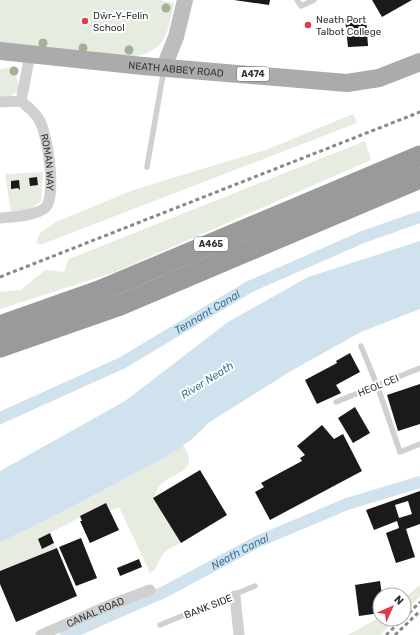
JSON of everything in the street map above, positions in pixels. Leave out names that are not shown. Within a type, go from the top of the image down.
[{"type":"highway","name":"A465","points":[[0,326],[99,291],[420,156]]},
{"type":"highway","name":"A465","points":[[0,347],[120,305],[420,178]]},
{"type":"main road","name":"NEATH ABBEY ROAD","points":[[4,53],[341,83],[379,78],[420,62]]},
{"type":"street","points":[[164,67],[176,37],[185,0]]},
{"type":"street","points":[[0,102],[21,101],[30,55]]},
{"type":"street","name":"ROMAN WAY","points":[[0,218],[38,212],[46,207],[50,200],[50,160],[47,139],[39,119],[21,101]]},
{"type":"street","name":"CANAL ROAD","points":[[41,635],[110,605],[150,590]]},
{"type":"street","points":[[235,596],[239,635]]},
{"type":"lane","points":[[298,0],[301,6],[314,0]]},
{"type":"lane","points":[[147,168],[164,67]]},
{"type":"lane","points":[[361,346],[377,385],[400,452],[420,444]]},
{"type":"lane","name":"HEOL CEI","points":[[336,402],[420,368]]},
{"type":"lane","name":"BANK SIDE","points":[[160,625],[235,596],[255,586]]},
{"type":"shaded area","name":"Dŵr-Y-Felin School","points":[[0,0],[159,0],[174,3],[170,23],[160,45],[145,54],[133,57],[0,43]]},
{"type":"shaded area","points":[[13,67],[19,85],[18,91],[8,98],[0,100],[0,69]]},
{"type":"shaded area","points":[[353,114],[357,123],[40,245],[36,242],[41,232],[56,222],[133,190],[268,149]]},
{"type":"shaded area","points":[[365,141],[371,160],[115,272],[0,309],[0,292],[21,290],[45,270],[64,272],[69,259]]},
{"type":"shaded area","points":[[43,172],[41,201],[31,209],[11,212],[5,174]]},
{"type":"shaded area","points":[[183,445],[188,454],[189,461],[187,466],[159,486],[154,498],[181,543],[163,554],[153,571],[150,573],[119,507],[110,511],[106,504],[38,539],[42,549],[54,543],[57,548],[0,571],[0,542],[88,499]]},
{"type":"shaded area","points":[[420,585],[420,596],[412,604],[412,592]]},
{"type":"shaded area","points":[[372,622],[372,627],[388,627],[380,635],[348,635]]},
{"type":"water","name":"River Neath","points":[[420,241],[420,309],[361,332],[291,371],[208,423],[191,440],[160,460],[65,511],[0,542],[0,471],[125,401],[228,322],[308,277]]},
{"type":"building","points":[[234,0],[270,0],[269,5]]},
{"type":"building","points":[[372,0],[412,0],[382,17]]},
{"type":"building","points":[[366,17],[368,46],[348,47],[345,18]]},
{"type":"building","points":[[37,177],[38,185],[30,186],[29,178]]},
{"type":"building","points":[[19,180],[20,190],[18,188],[11,189],[11,181]]},
{"type":"building","points":[[350,353],[360,372],[336,385],[341,393],[317,404],[305,380],[337,363],[336,361]]},
{"type":"building","points":[[420,384],[420,424],[398,431],[387,395]]},
{"type":"building","points":[[355,407],[370,433],[353,443],[338,418]]},
{"type":"building","points":[[322,425],[334,439],[343,434],[362,471],[270,520],[255,492],[264,487],[261,483],[302,461],[300,458],[305,455],[297,446]]},
{"type":"building","points":[[200,470],[227,515],[181,543],[153,498]]},
{"type":"building","points":[[420,491],[420,524],[406,529],[415,557],[396,563],[386,533],[399,528],[397,521],[374,530],[366,510]],"holes":[[[408,501],[412,514],[399,518],[395,505]]]},
{"type":"building","points":[[106,503],[119,530],[90,543],[80,521],[82,521],[80,516]]},
{"type":"building","points":[[50,533],[54,543],[42,549],[38,539]]},
{"type":"building","points":[[81,538],[97,578],[76,586],[59,547]]},
{"type":"building","points":[[57,548],[77,596],[16,622],[0,584],[0,571]]},
{"type":"building","points":[[139,559],[142,567],[120,576],[117,568]]},
{"type":"building","points":[[380,581],[381,587],[372,587],[372,614],[359,616],[355,585]]},
{"type":"waterway","name":"Tennant Canal","points":[[0,418],[122,363],[249,287],[363,237],[420,217]]},
{"type":"waterway","name":"Neath Canal","points":[[66,635],[166,591],[259,541],[347,504],[420,482]]},
{"type":"railway","points":[[0,277],[420,112]]},
{"type":"railway","points":[[412,610],[420,602]]},
{"type":"railway","points":[[395,635],[420,611]]},
{"type":"railway","points":[[386,635],[394,627]]},
{"type":"place","name":"Dŵr-Y-Felin School","points":[[85,21]]},
{"type":"place","name":"Neath Port Talbot College","points":[[308,25]]}]
